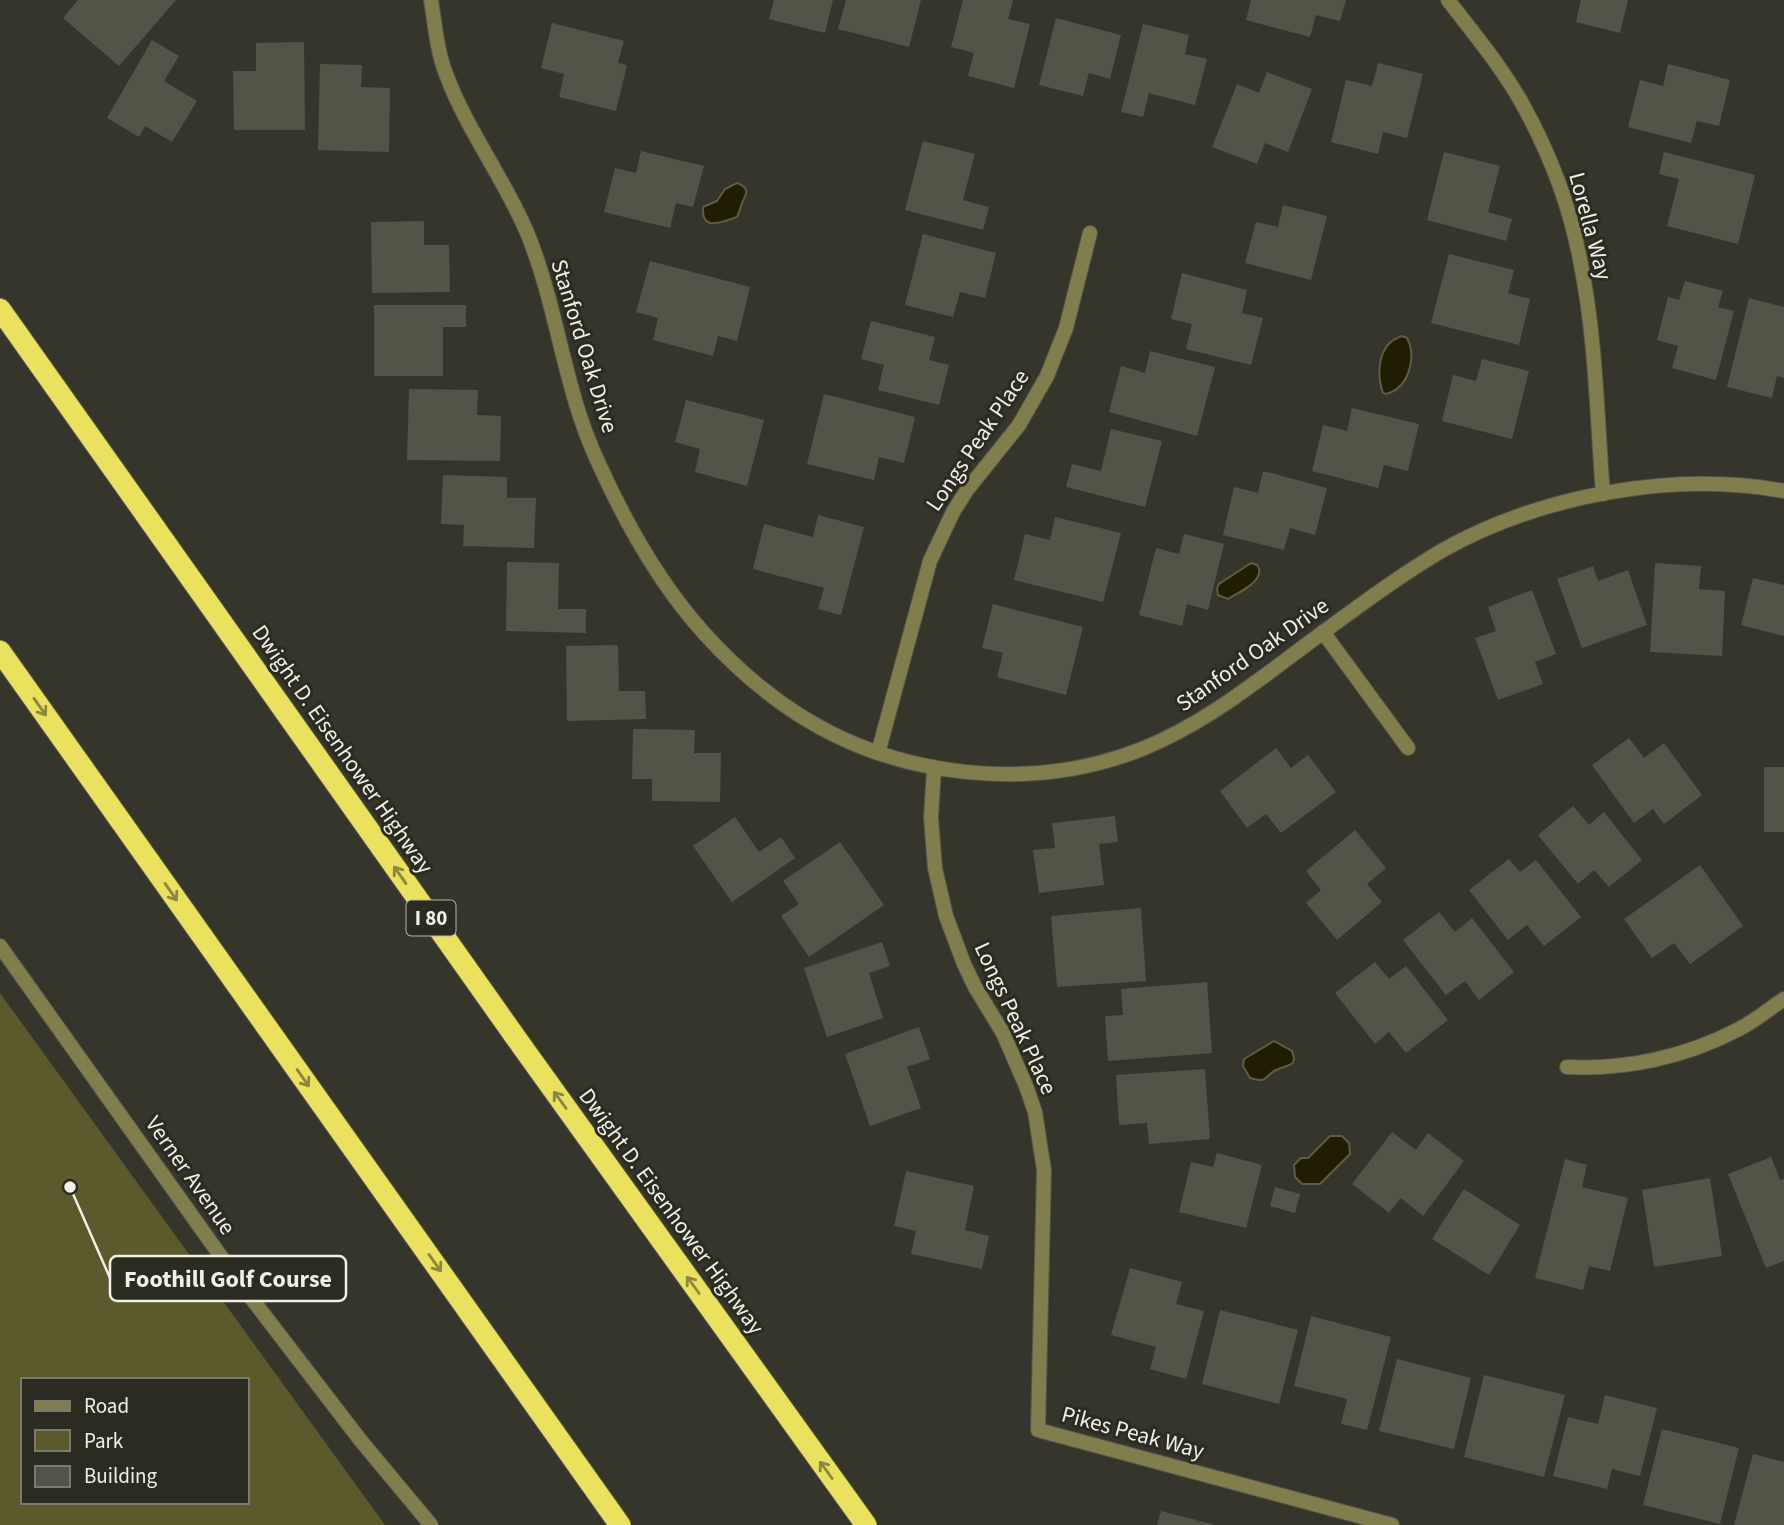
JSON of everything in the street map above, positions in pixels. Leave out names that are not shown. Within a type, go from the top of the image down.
[{"type":"highway","name":"Dwight D. Eisenhower Highway","points":[[0,309],[521,1045],[866,1525]]},
{"type":"highway","points":[[0,651],[620,1525]]},
{"type":"street","name":"Stanford Oak Drive","points":[[431,0],[446,73],[466,120],[508,191],[529,237],[545,286],[571,390],[596,458],[628,524],[667,586],[702,631],[752,680],[796,713],[843,739],[878,753],[934,768],[984,774],[1037,774],[1090,765],[1141,750],[1189,727],[1232,700],[1400,576],[1448,547],[1500,524],[1553,505],[1656,486],[1713,484],[1784,492]]},
{"type":"street","name":"Lorella Way","points":[[1448,0],[1492,56],[1522,104],[1547,155],[1567,209],[1581,264],[1590,321],[1603,494]]},
{"type":"street","name":"Longs Peak Place","points":[[878,753],[930,561],[953,512],[1019,425],[1047,376],[1066,328],[1090,233]]},
{"type":"street","points":[[1323,632],[1408,748]]},
{"type":"street","name":"Longs Peak Place","points":[[934,768],[931,818],[934,856],[946,916],[975,987],[1003,1033],[1035,1112],[1044,1170],[1045,1206]]},
{"type":"street","name":"Verner Avenue","points":[[0,946],[242,1286],[361,1441],[430,1525]]},
{"type":"street","points":[[1567,1067],[1641,1064],[1690,1051],[1740,1029],[1784,999]]},
{"type":"street","name":"Pikes Peak Way","points":[[1045,1206],[1038,1430],[1392,1525]]},
{"type":"green space","points":[[0,993],[385,1525],[0,1525]]},
{"type":"shaded area","points":[[737,183],[745,188],[746,193],[737,217],[709,223],[703,215],[703,207],[717,201],[725,189]]},
{"type":"shaded area","points":[[1402,336],[1407,338],[1410,346],[1409,371],[1394,391],[1386,394],[1383,393],[1381,385],[1381,360],[1388,345]]},
{"type":"shaded area","points":[[1251,563],[1259,569],[1257,579],[1253,583],[1228,599],[1218,595],[1219,584]]},
{"type":"shaded area","points":[[1274,1041],[1292,1051],[1293,1063],[1276,1070],[1263,1080],[1250,1078],[1243,1066],[1244,1059]]},
{"type":"shaded area","points":[[1330,1136],[1342,1136],[1349,1143],[1350,1154],[1320,1184],[1302,1184],[1295,1177],[1294,1165],[1301,1158],[1308,1158]]},
{"type":"building","points":[[78,0],[176,0],[119,66],[63,18]]},
{"type":"building","points":[[774,0],[833,0],[825,33],[769,19]]},
{"type":"building","points":[[846,0],[921,0],[909,47],[838,29]]},
{"type":"building","points":[[963,0],[1013,0],[1008,19],[1030,24],[1014,88],[968,76],[974,53],[951,47]]},
{"type":"building","points":[[1251,0],[1346,0],[1340,21],[1316,15],[1310,37],[1246,20]]},
{"type":"building","points":[[1581,0],[1628,0],[1620,33],[1576,22]]},
{"type":"building","points":[[1056,18],[1121,35],[1110,79],[1089,73],[1083,96],[1039,85]]},
{"type":"building","points":[[552,23],[624,41],[618,63],[627,65],[616,111],[559,97],[564,74],[541,68]]},
{"type":"building","points":[[1143,24],[1189,35],[1185,54],[1207,59],[1195,105],[1149,93],[1143,117],[1121,112]]},
{"type":"building","points":[[152,40],[179,56],[164,81],[197,101],[172,142],[145,126],[139,137],[107,118]]},
{"type":"building","points":[[304,42],[305,130],[234,130],[233,71],[256,71],[256,43]]},
{"type":"building","points":[[1378,63],[1423,74],[1407,138],[1383,132],[1378,154],[1331,142],[1346,80],[1372,86]]},
{"type":"building","points":[[320,64],[362,65],[361,87],[390,88],[389,152],[318,150]]},
{"type":"building","points":[[1668,64],[1730,80],[1719,126],[1697,121],[1691,143],[1628,127],[1640,80],[1663,86]]},
{"type":"building","points":[[1267,72],[1312,89],[1288,152],[1265,143],[1257,164],[1212,147],[1237,84],[1259,93]]},
{"type":"building","points":[[923,141],[975,154],[963,200],[989,207],[983,230],[905,210]]},
{"type":"building","points":[[641,151],[704,166],[693,207],[676,203],[670,228],[604,212],[615,168],[636,173]]},
{"type":"building","points":[[1444,152],[1500,166],[1488,212],[1512,219],[1506,241],[1427,220]]},
{"type":"building","points":[[1664,152],[1755,175],[1738,244],[1667,226],[1679,179],[1659,174]]},
{"type":"building","points":[[1283,205],[1327,216],[1311,280],[1245,263],[1256,222],[1278,227]]},
{"type":"building","points":[[424,221],[424,245],[449,245],[450,292],[372,293],[371,222]]},
{"type":"building","points":[[923,234],[996,253],[985,298],[960,292],[953,317],[905,305]]},
{"type":"building","points":[[1449,254],[1514,270],[1508,293],[1530,299],[1519,345],[1431,323]]},
{"type":"building","points":[[650,261],[750,287],[737,341],[718,336],[713,356],[653,340],[658,318],[636,312]]},
{"type":"building","points":[[1182,273],[1247,290],[1242,313],[1263,318],[1251,365],[1186,349],[1192,324],[1171,319]]},
{"type":"building","points":[[1685,281],[1723,291],[1718,307],[1734,311],[1716,380],[1672,368],[1678,346],[1657,340],[1668,297],[1679,300]]},
{"type":"building","points":[[1749,298],[1784,307],[1784,378],[1777,376],[1772,398],[1727,387]]},
{"type":"building","points":[[374,305],[466,305],[466,327],[443,327],[443,376],[374,376]]},
{"type":"building","points":[[871,321],[935,337],[929,360],[949,365],[939,405],[878,390],[884,365],[861,359]]},
{"type":"building","points":[[1150,351],[1215,367],[1197,436],[1109,412],[1121,366],[1145,373]]},
{"type":"building","points":[[1482,359],[1529,371],[1512,439],[1442,421],[1453,375],[1476,381]]},
{"type":"building","points":[[409,389],[478,390],[477,415],[501,416],[500,461],[407,460]]},
{"type":"building","points":[[824,394],[915,417],[904,463],[879,457],[874,480],[807,464]]},
{"type":"building","points":[[686,400],[764,420],[747,486],[695,472],[700,449],[675,442]]},
{"type":"building","points":[[1352,408],[1419,424],[1408,471],[1384,465],[1378,488],[1312,471],[1323,425],[1347,431]]},
{"type":"building","points":[[1111,429],[1162,441],[1145,507],[1066,487],[1072,464],[1101,471]]},
{"type":"building","points":[[1263,471],[1327,488],[1315,535],[1290,528],[1284,550],[1223,535],[1234,487],[1258,493]]},
{"type":"building","points":[[443,475],[507,477],[507,498],[536,498],[534,548],[463,546],[464,525],[441,524]]},
{"type":"building","points":[[818,515],[864,527],[841,615],[818,609],[824,588],[753,569],[764,524],[813,537]]},
{"type":"building","points":[[1055,517],[1121,533],[1103,602],[1014,580],[1025,534],[1050,540]]},
{"type":"building","points":[[1184,534],[1224,544],[1208,610],[1187,604],[1182,626],[1139,615],[1156,548],[1179,554]]},
{"type":"building","points":[[507,562],[559,563],[558,609],[586,609],[586,633],[506,631]]},
{"type":"building","points":[[1655,563],[1701,566],[1699,589],[1725,591],[1722,656],[1650,652]]},
{"type":"building","points":[[1593,566],[1598,581],[1628,570],[1647,625],[1582,648],[1557,579]]},
{"type":"building","points":[[1753,578],[1784,585],[1784,636],[1741,625]]},
{"type":"building","points":[[1532,590],[1556,654],[1535,662],[1543,684],[1498,700],[1475,638],[1496,631],[1488,607]]},
{"type":"building","points":[[993,604],[1083,627],[1066,695],[997,677],[1003,653],[982,648]]},
{"type":"building","points":[[618,645],[619,691],[645,691],[646,719],[567,721],[566,646]]},
{"type":"building","points":[[633,729],[695,730],[694,753],[721,753],[720,802],[652,801],[652,779],[632,779]]},
{"type":"building","points":[[1629,738],[1644,758],[1664,743],[1702,795],[1664,824],[1653,809],[1634,823],[1592,765]]},
{"type":"building","points":[[1276,748],[1291,768],[1308,755],[1336,792],[1281,833],[1266,814],[1247,828],[1220,791]]},
{"type":"building","points":[[1764,767],[1784,767],[1784,832],[1764,832]]},
{"type":"building","points":[[1573,806],[1589,825],[1604,812],[1642,860],[1609,887],[1594,870],[1578,884],[1538,835]]},
{"type":"building","points":[[1115,816],[1118,842],[1099,844],[1104,885],[1039,893],[1033,850],[1055,848],[1052,823]]},
{"type":"building","points":[[735,817],[759,852],[781,837],[795,858],[732,902],[693,846]]},
{"type":"building","points":[[1355,830],[1386,868],[1367,884],[1382,902],[1337,940],[1306,903],[1321,890],[1306,871]]},
{"type":"building","points":[[840,842],[884,905],[809,957],[781,916],[799,904],[783,881]]},
{"type":"building","points":[[1509,859],[1520,872],[1536,860],[1581,917],[1544,946],[1527,925],[1508,940],[1469,890]]},
{"type":"building","points":[[1700,865],[1743,926],[1690,964],[1674,943],[1652,958],[1624,919]]},
{"type":"building","points":[[1141,908],[1146,981],[1057,987],[1051,916]]},
{"type":"building","points":[[1439,912],[1455,932],[1472,918],[1514,972],[1479,1000],[1465,981],[1446,995],[1403,940]]},
{"type":"building","points":[[882,942],[890,966],[869,973],[883,1018],[827,1037],[804,968]]},
{"type":"building","points":[[1375,962],[1389,979],[1406,966],[1448,1020],[1406,1053],[1389,1032],[1375,1044],[1335,993]]},
{"type":"building","points":[[1207,982],[1212,1053],[1108,1061],[1105,1016],[1123,1015],[1121,989]]},
{"type":"building","points":[[919,1027],[930,1059],[907,1067],[921,1108],[870,1126],[845,1054]]},
{"type":"building","points":[[1205,1069],[1210,1139],[1149,1144],[1147,1123],[1119,1125],[1116,1075]]},
{"type":"building","points":[[1392,1132],[1416,1150],[1428,1133],[1464,1161],[1423,1216],[1401,1198],[1389,1213],[1352,1184]]},
{"type":"building","points":[[1217,1153],[1262,1165],[1246,1228],[1179,1212],[1191,1162],[1213,1167]]},
{"type":"building","points":[[1771,1157],[1780,1180],[1784,1179],[1784,1261],[1766,1268],[1728,1174]]},
{"type":"building","points":[[1565,1159],[1587,1165],[1582,1187],[1628,1198],[1610,1271],[1589,1266],[1583,1290],[1535,1278]]},
{"type":"building","points":[[906,1171],[974,1186],[965,1230],[989,1236],[982,1269],[911,1254],[916,1231],[894,1226]]},
{"type":"building","points":[[1710,1178],[1722,1256],[1654,1267],[1642,1190]]},
{"type":"building","points":[[1275,1187],[1300,1194],[1295,1213],[1270,1206]]},
{"type":"building","points":[[1464,1189],[1520,1225],[1489,1275],[1432,1239]]},
{"type":"building","points":[[1130,1268],[1182,1282],[1176,1304],[1204,1311],[1186,1379],[1150,1369],[1156,1347],[1111,1335]]},
{"type":"building","points":[[1220,1310],[1298,1330],[1279,1404],[1202,1384]]},
{"type":"building","points":[[1311,1316],[1391,1337],[1367,1430],[1341,1424],[1347,1399],[1294,1386]]},
{"type":"building","points":[[1397,1359],[1471,1378],[1454,1449],[1379,1431]]},
{"type":"building","points":[[1484,1375],[1565,1395],[1544,1477],[1464,1457]]},
{"type":"building","points":[[1605,1395],[1657,1408],[1640,1476],[1612,1469],[1607,1489],[1553,1476],[1568,1417],[1598,1424]]},
{"type":"building","points":[[1662,1429],[1739,1448],[1720,1524],[1643,1505]]},
{"type":"building","points":[[1753,1454],[1784,1462],[1784,1525],[1734,1525]]},
{"type":"building","points":[[1161,1511],[1212,1524],[1212,1525],[1157,1525]]},
{"type":"place","name":"Foothill Golf Course","points":[[70,1187]]}]
